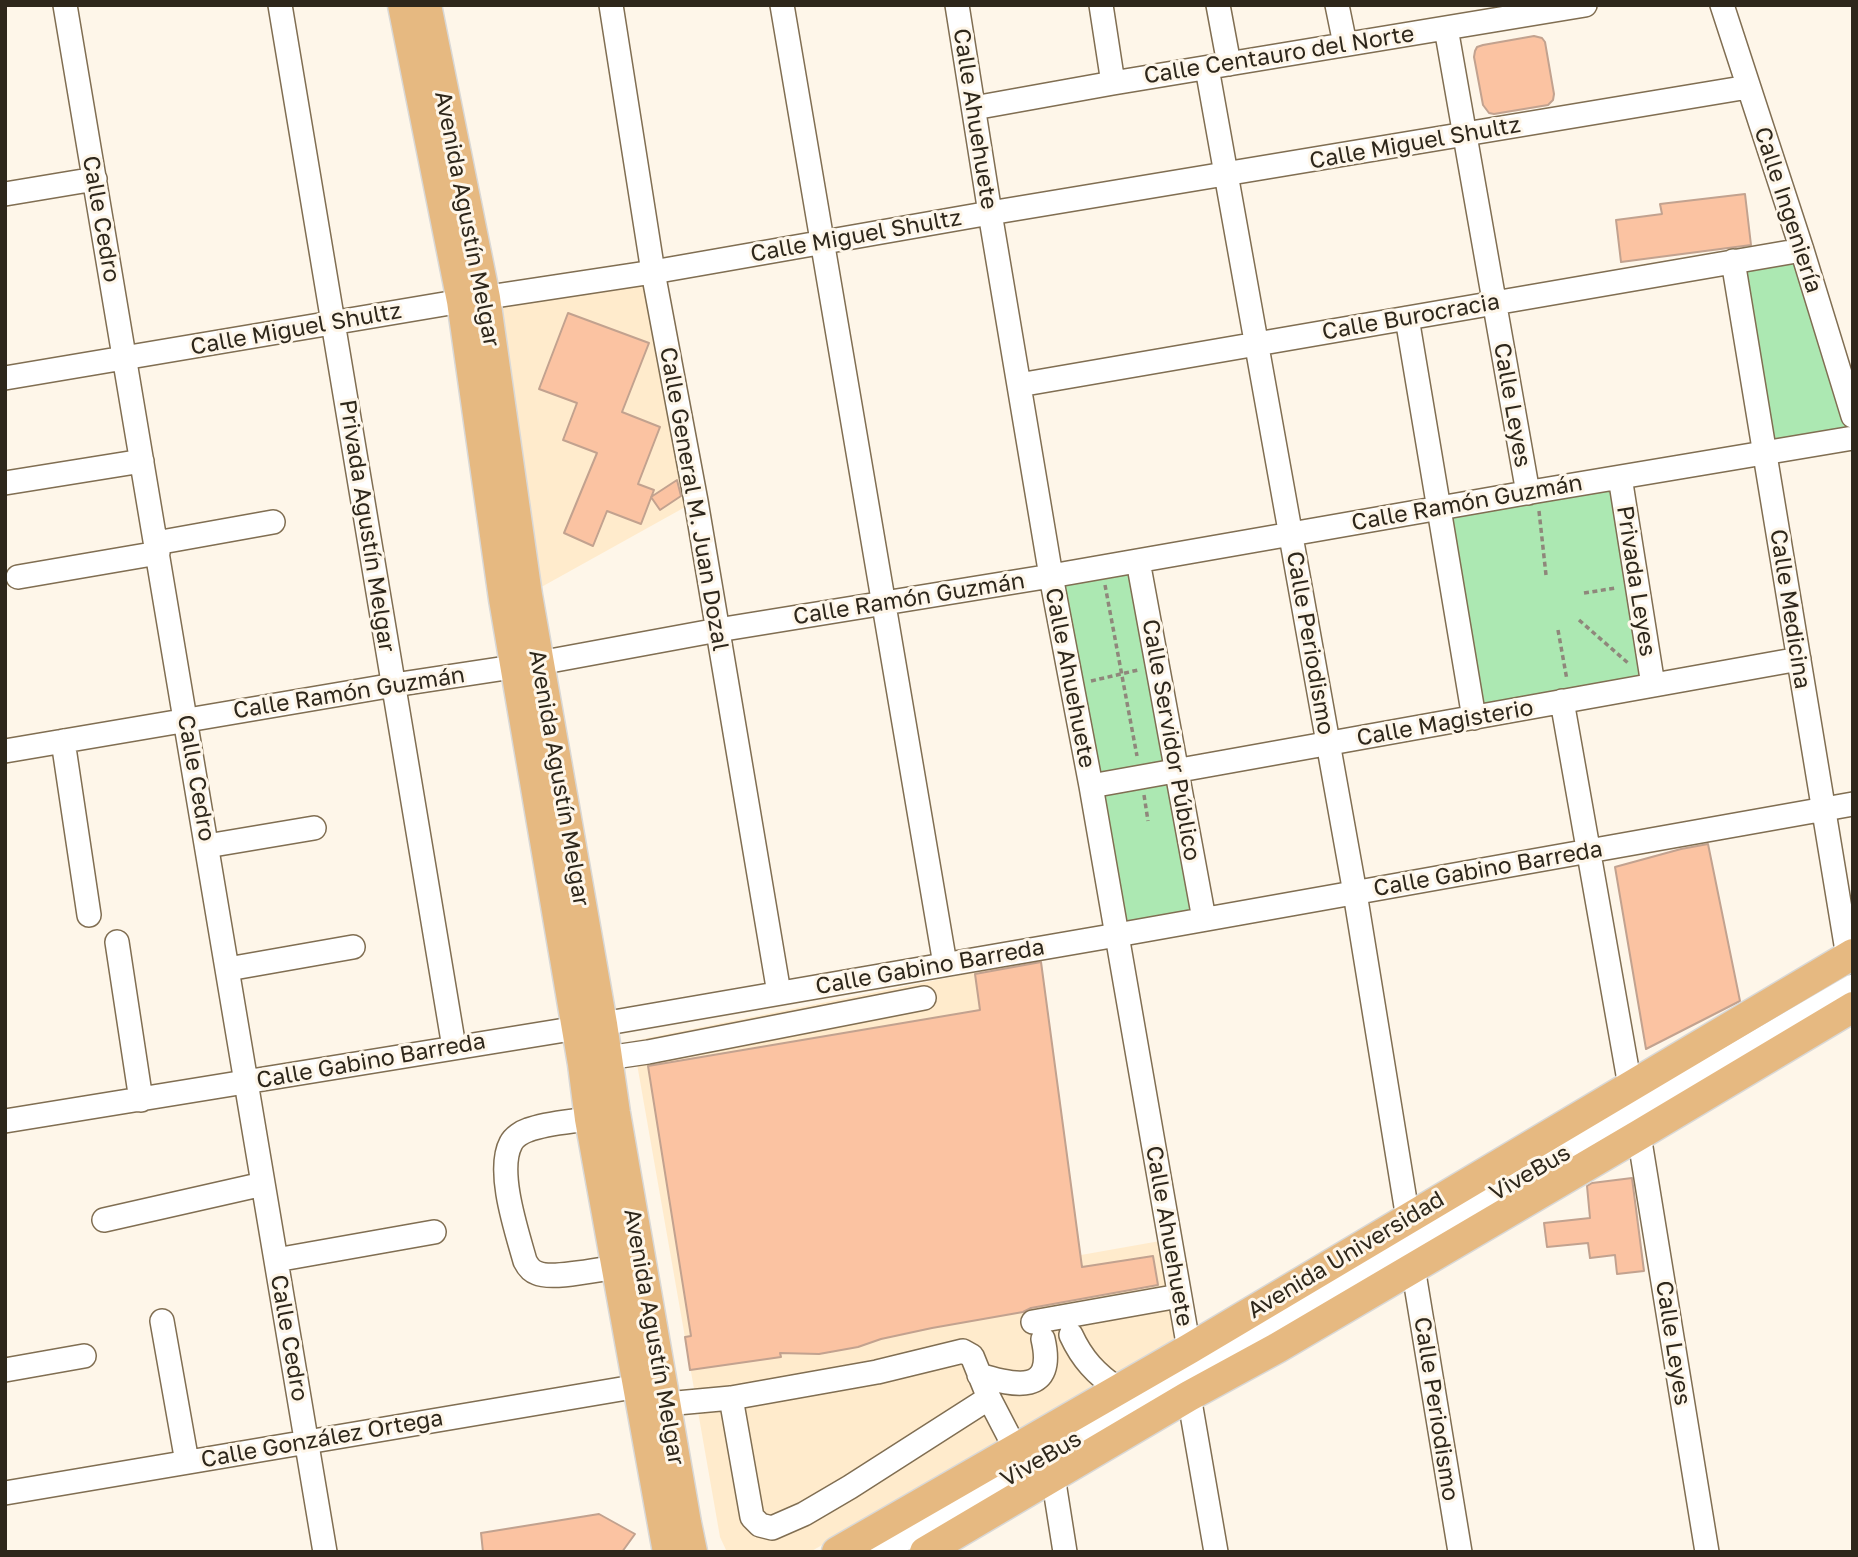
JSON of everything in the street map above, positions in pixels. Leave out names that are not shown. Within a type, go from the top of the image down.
[{"type":"main road","name":"Avenida Agustín Melgar","points":[[403,5],[474,300]]},
{"type":"main road","name":"Avenida Agustín Melgar","points":[[426,5],[474,300],[527,595],[528,665],[589,1026],[583,1064],[603,1116],[666,1404],[692,1552]]},
{"type":"main road","name":"Avenida Universidad","points":[[837,1552],[1189,1349],[1630,1086],[1851,966]]},
{"type":"main road","name":"Avenida Universidad","points":[[925,1552],[1189,1396],[1277,1348],[1853,1007]]},
{"type":"main road","name":"Avenida Agustín Melgar","points":[[589,1026],[607,1058],[603,1116],[618,1267],[668,1552]]},
{"type":"main road","points":[[686,1523],[709,1552]]},
{"type":"street","name":"Calle Cedro","points":[[65,5],[325,1552]]},
{"type":"street","name":"Privada Agustín Melgar","points":[[280,5],[454,1047]]},
{"type":"street","name":"Calle General M. Juan Dozal","points":[[611,5],[653,272],[694,488],[779,993]]},
{"type":"street","points":[[782,5],[944,964]]},
{"type":"street","name":"Calle Ahuehuete","points":[[957,5],[1051,576],[1091,786],[1189,1349]]},
{"type":"street","points":[[1101,5],[1113,83]]},
{"type":"street","name":"Calle Periodismo","points":[[1218,5],[1218,66],[1227,174],[1354,893],[1408,1219]]},
{"type":"street","points":[[1337,5],[1345,44]]},
{"type":"street","name":"Calle Centauro del Norte","points":[[974,108],[1446,28],[1509,11],[1585,5]]},
{"type":"street","name":"Calle Ingeniería","points":[[1722,5],[1853,416]]},
{"type":"street","name":"Calle Leyes","points":[[1446,28],[1494,303],[1532,492]]},
{"type":"street","name":"Calle Miguel Shultz","points":[[5,378],[653,272],[1748,87]]},
{"type":"street","points":[[5,194],[95,179]]},
{"type":"street","name":"Calle Burocracia","points":[[1019,384],[1802,250]]},
{"type":"street","name":"Calle Medicina","points":[[1733,261],[1851,966]]},
{"type":"street","points":[[1407,318],[1474,718]]},
{"type":"street","name":"Calle Ramón Guzmán","points":[[5,751],[528,665],[718,630],[1051,576],[1853,438]]},
{"type":"street","points":[[5,483],[142,461]]},
{"type":"street","name":"Privada Leyes","points":[[1620,477],[1653,685]]},
{"type":"street","points":[[19,577],[273,522]]},
{"type":"street","name":"Calle Servidor Público","points":[[1138,561],[1204,919]]},
{"type":"street","name":"Calle Magisterio","points":[[1091,786],[1799,659]]},
{"type":"street","points":[[1566,701],[1587,850],[1630,1086]]},
{"type":"street","points":[[63,741],[89,915]]},
{"type":"street","name":"Calle Gabino Barreda","points":[[5,1121],[589,1026],[1853,804]]},
{"type":"street","points":[[207,846],[314,828]]},
{"type":"street","points":[[117,942],[141,1100]]},
{"type":"street","points":[[228,969],[352,947]]},
{"type":"street","name":"ViveBus","points":[[882,1552],[1851,966]]},
{"type":"street","points":[[607,1058],[924,998]]},
{"type":"street","points":[[603,1116],[528,1130],[511,1143],[505,1166],[513,1218],[528,1267],[547,1276],[618,1267]]},
{"type":"street","name":"Calle Leyes","points":[[1639,1135],[1707,1552]]},
{"type":"street","points":[[104,1220],[263,1184]]},
{"type":"street","points":[[276,1260],[434,1232]]},
{"type":"street","name":"Calle Periodismo","points":[[1413,1267],[1460,1552]]},
{"type":"street","points":[[979,1375],[1014,1384],[1031,1382],[1038,1378],[1044,1368],[1046,1355],[1038,1330],[1180,1296]]},
{"type":"street","points":[[162,1321],[187,1462]]},
{"type":"street","points":[[1071,1335],[1090,1367],[1118,1389]]},
{"type":"street","points":[[666,1404],[731,1398],[877,1372],[963,1351],[972,1356],[989,1398],[1015,1448]]},
{"type":"street","points":[[5,1370],[84,1356]]},
{"type":"street","name":"Calle González Ortega","points":[[5,1493],[639,1386]]},
{"type":"street","points":[[1189,1396],[1216,1552]]},
{"type":"street","points":[[731,1398],[752,1517],[760,1525],[772,1528],[804,1514],[850,1487],[989,1398]]},
{"type":"street","points":[[1053,1476],[1065,1552]]},
{"type":"path","points":[[1532,492],[1546,575]]},
{"type":"path","points":[[1102,567],[1141,776]]},
{"type":"path","points":[[1584,593],[1637,585]]},
{"type":"path","points":[[1579,620],[1653,685]]},
{"type":"path","points":[[1558,630],[1566,701]]},
{"type":"path","points":[[1072,686],[1158,666]]},
{"type":"shaded area","points":[[653,272],[696,501],[527,595],[485,298]]},
{"type":"shaded area","points":[[1041,959],[1081,1255],[1160,1241],[1179,1339],[810,1552],[729,1552],[720,1537],[633,1041]]},
{"type":"green space","points":[[1802,250],[1853,416],[1853,438],[1764,453],[1733,261]]},
{"type":"green space","points":[[1620,477],[1653,685],[1474,718],[1439,508]]},
{"type":"green space","points":[[1138,561],[1204,919],[1117,935],[1051,576]]},
{"type":"building","points":[[1534,36],[1545,42],[1553,100],[1548,105],[1489,113],[1483,105],[1474,57],[1477,47]]},
{"type":"building","points":[[1745,194],[1751,245],[1621,262],[1616,220],[1662,214],[1660,204]]},
{"type":"building","points":[[568,313],[649,343],[622,412],[660,427],[638,484],[654,490],[641,524],[607,511],[593,546],[564,533],[597,453],[563,440],[577,403],[539,389]]},
{"type":"building","points":[[677,480],[681,496],[660,510],[651,497]]},
{"type":"building","points":[[1708,844],[1740,1001],[1646,1049],[1615,867]]},
{"type":"building","points":[[1041,962],[1082,1267],[1153,1256],[1158,1285],[932,1328],[858,1347],[819,1354],[780,1353],[781,1357],[690,1370],[685,1337],[691,1336],[648,1066],[980,1010],[975,974]]},
{"type":"building","points":[[1632,1178],[1644,1271],[1617,1274],[1615,1255],[1590,1258],[1588,1243],[1547,1247],[1544,1223],[1590,1218],[1587,1186]]},
{"type":"building","points":[[599,1514],[635,1534],[622,1552],[483,1552],[481,1533]]}]
